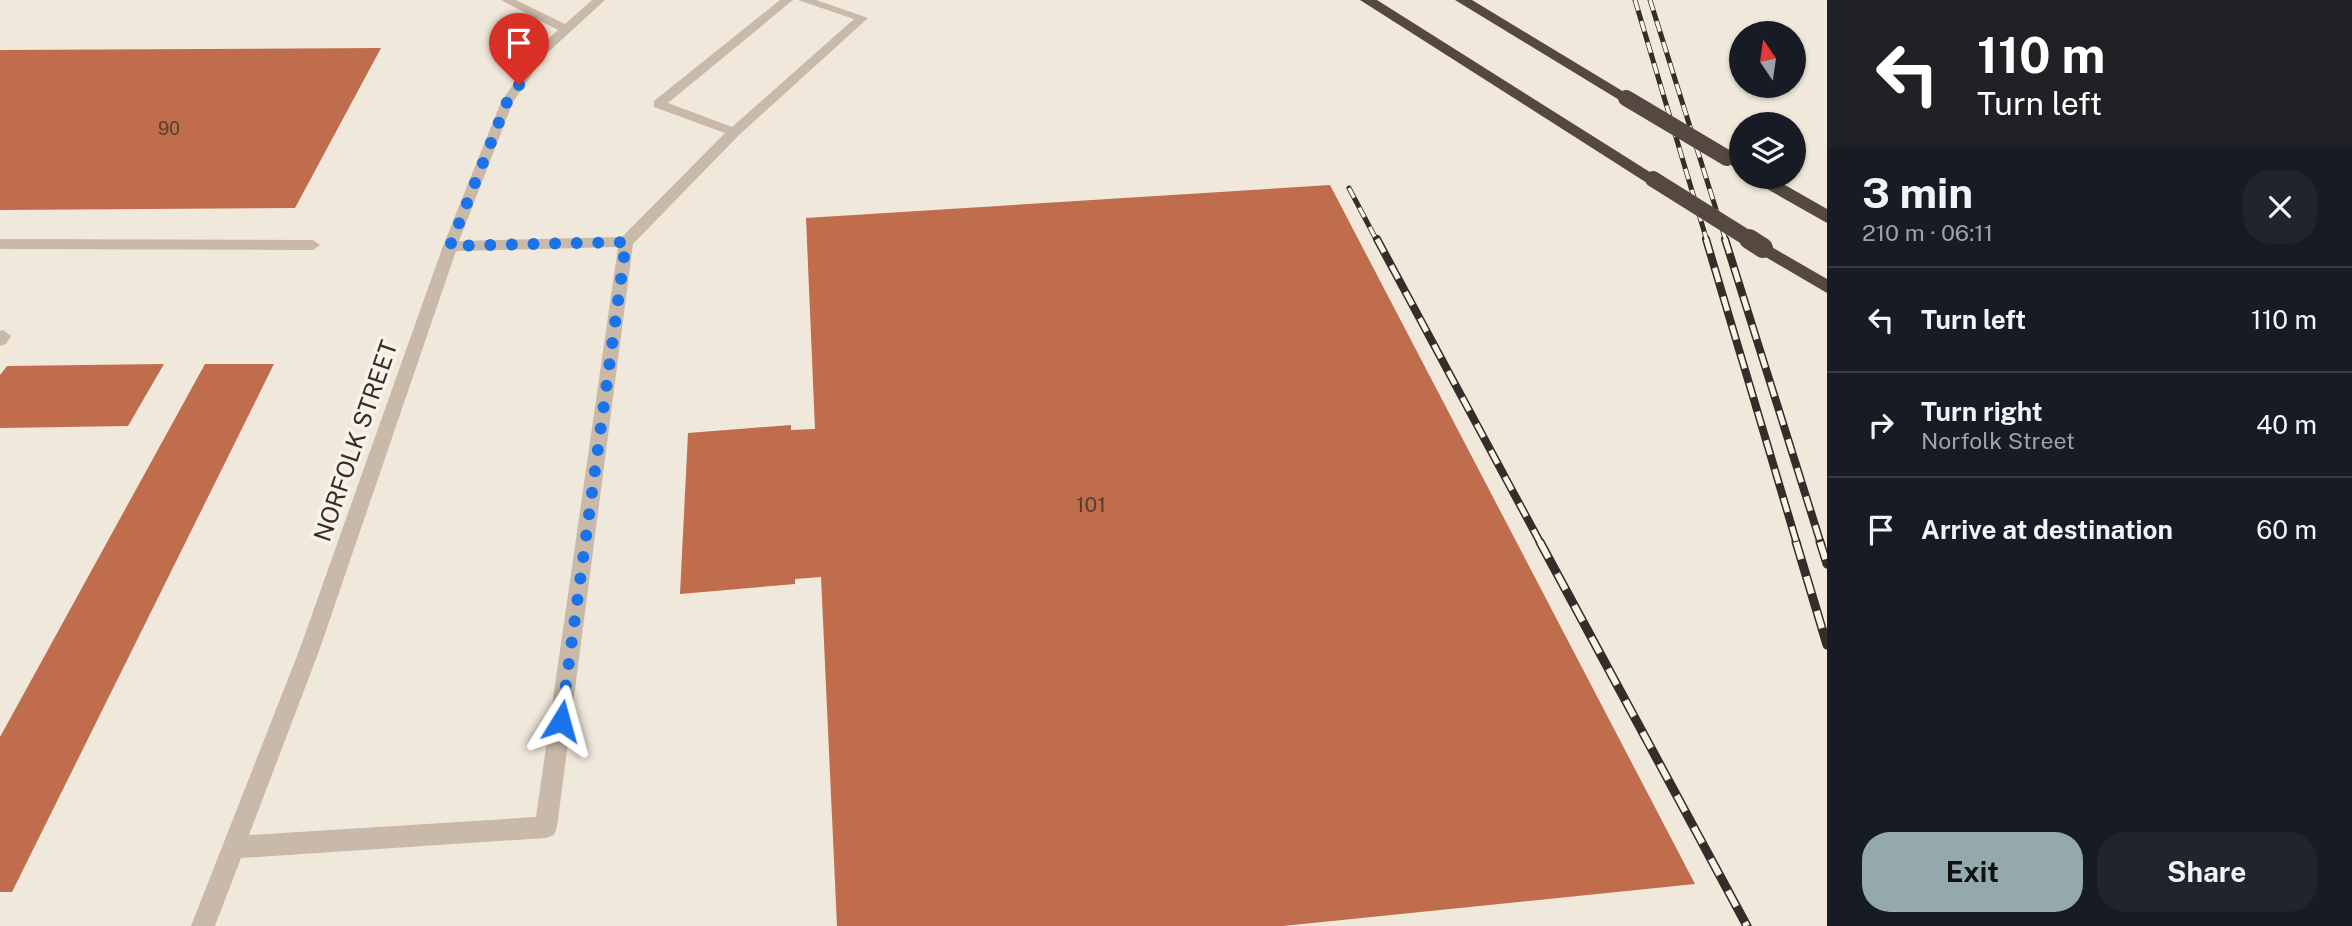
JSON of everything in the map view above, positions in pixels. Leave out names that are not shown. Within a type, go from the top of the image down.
[{"type":"highway","points":[[1367,0],[1827,287]]},
{"type":"highway","points":[[1462,0],[1729,159]]},
{"type":"highway","points":[[1779,189],[1827,217]]},
{"type":"street","points":[[508,0],[565,29]]},
{"type":"street","name":"NORFOLK STREET","points":[[203,926],[309,652],[450,246],[507,102],[541,51],[599,0]]},
{"type":"street","points":[[734,132],[659,104],[787,0]]},
{"type":"street","points":[[233,847],[547,827],[626,242],[734,132],[862,18],[804,0]]},
{"type":"street","points":[[450,246],[626,242]]},
{"type":"street","points":[[0,244],[313,245]]},
{"type":"building","points":[[381,48],[295,208],[0,210],[0,50]]},
{"type":"building","points":[[1330,185],[1695,884],[1283,926],[837,926],[821,577],[795,579],[795,584],[680,594],[688,433],[791,425],[791,430],[815,429],[806,218]]},
{"type":"building","points":[[164,364],[128,426],[0,428],[0,375],[7,366]]},
{"type":"building","points":[[205,364],[274,364],[12,892],[0,892],[0,737]]},
{"type":"railway","points":[[1635,0],[1707,241]]},
{"type":"railway","points":[[1650,0],[1726,241]]},
{"type":"railway","points":[[1349,188],[1377,241]]},
{"type":"railway","points":[[1377,239],[1541,544]]},
{"type":"railway","points":[[1706,239],[1797,544]]},
{"type":"railway","points":[[1725,239],[1821,544]]},
{"type":"railway","points":[[1540,542],[1747,926]]},
{"type":"railway","points":[[1796,542],[1827,645]]},
{"type":"railway","points":[[1820,542],[1827,564]]},
{"type":"route","points":[[519,85],[507,102],[450,246],[626,242],[561,721]]}]
